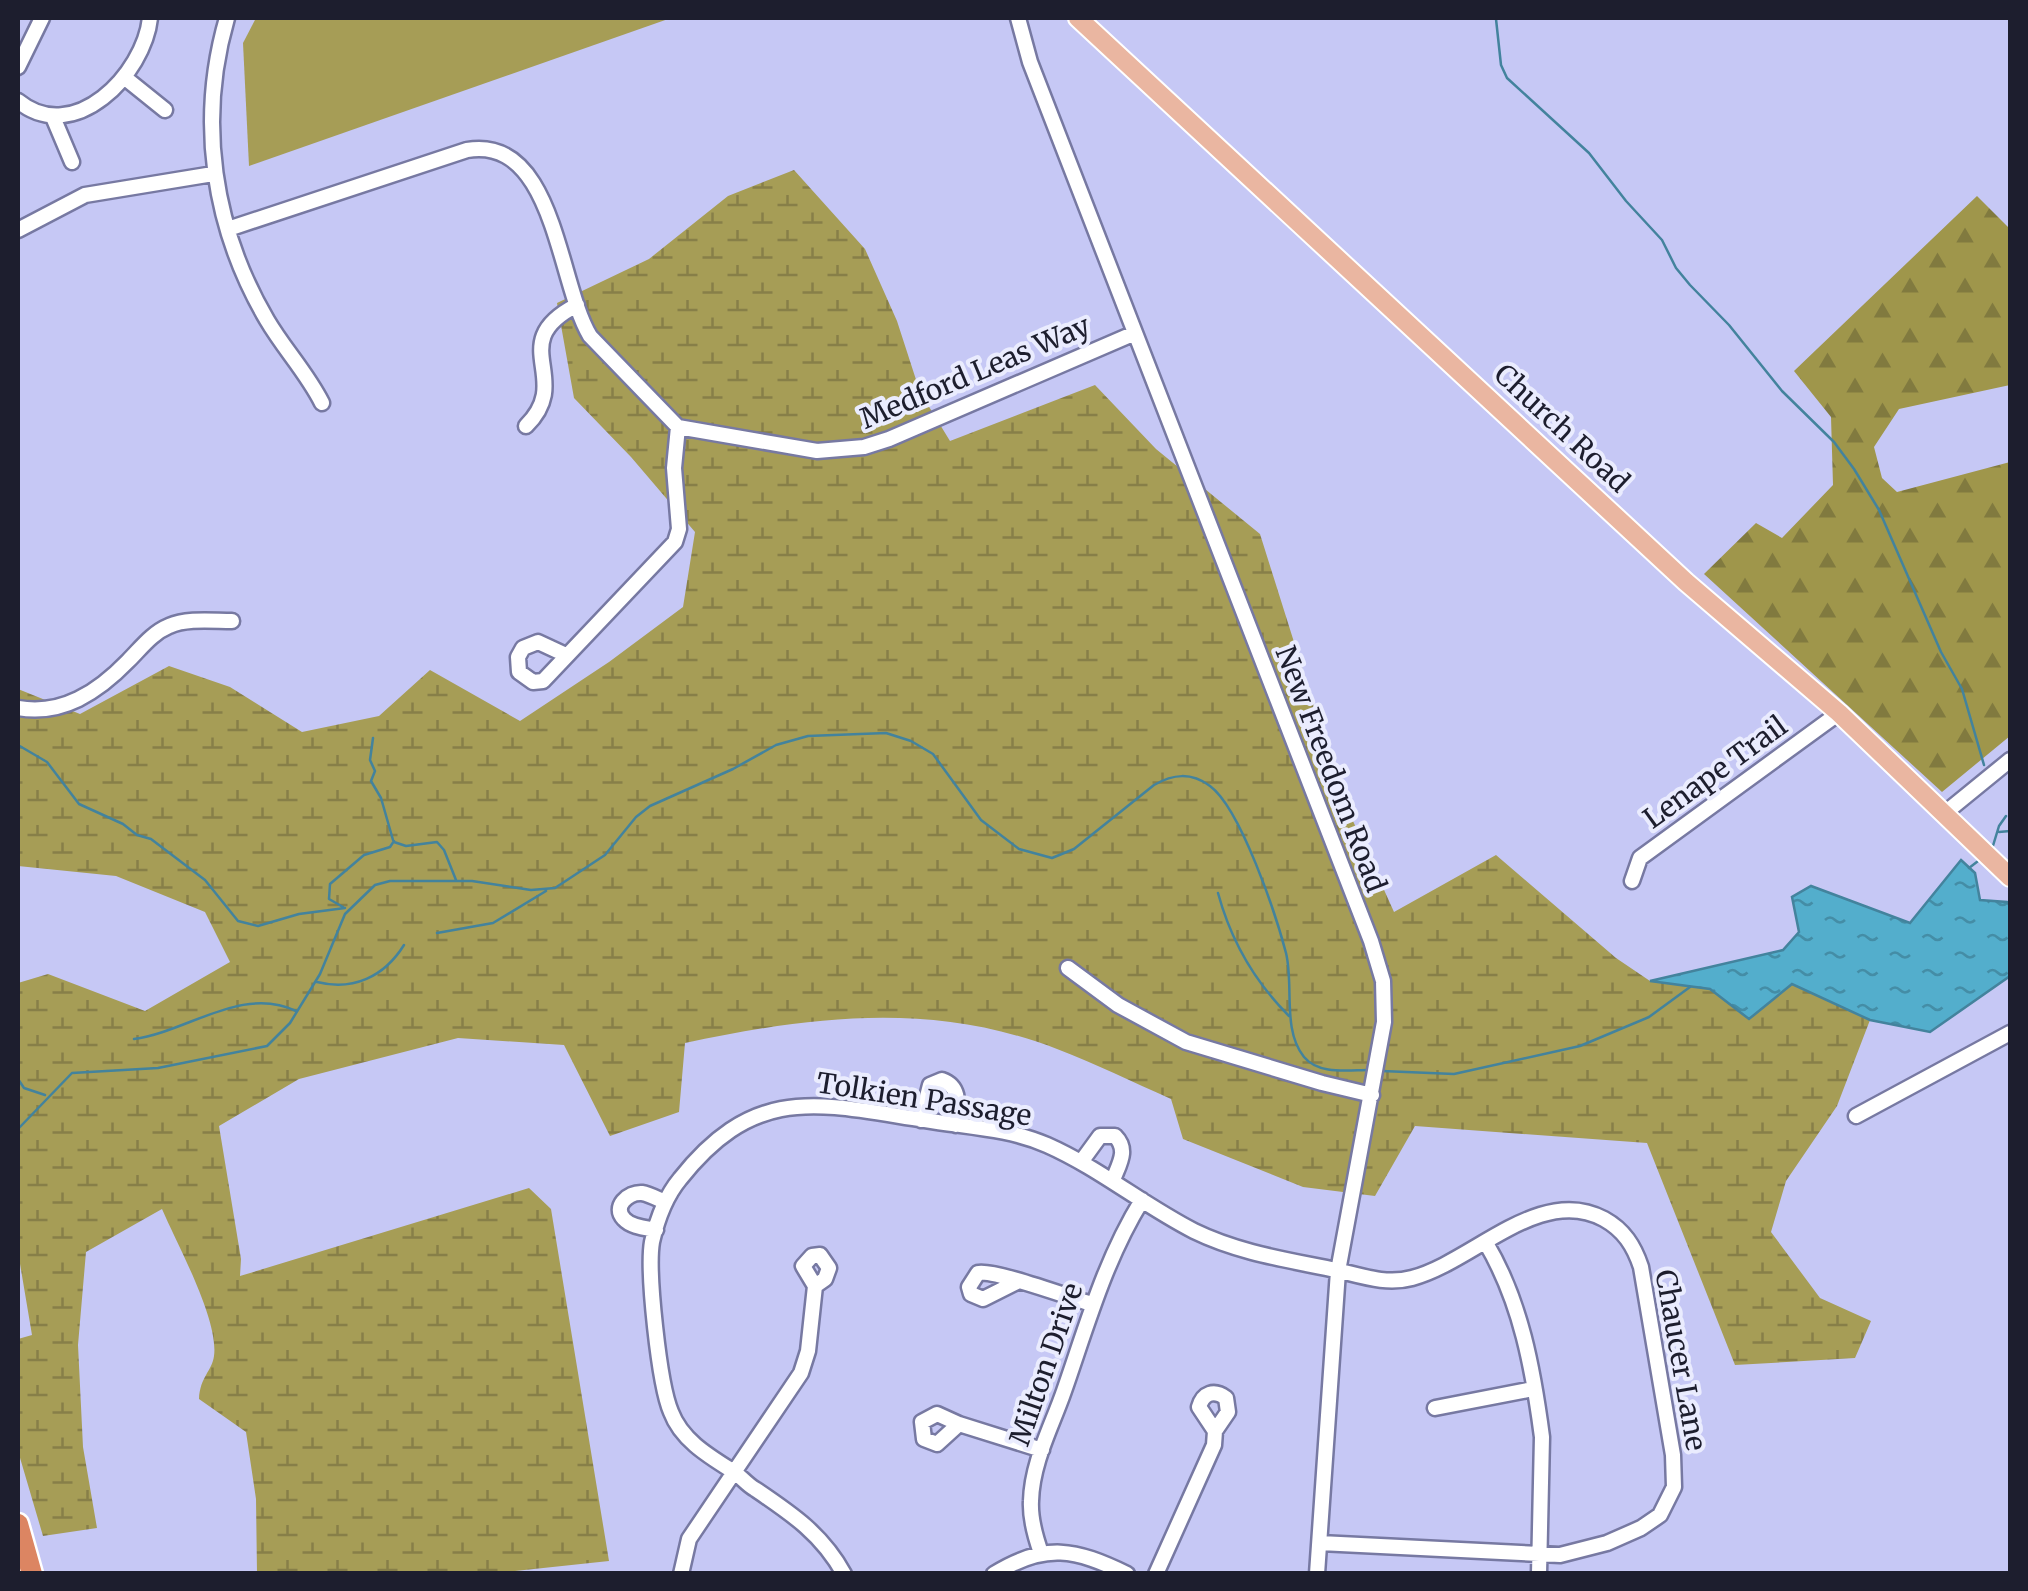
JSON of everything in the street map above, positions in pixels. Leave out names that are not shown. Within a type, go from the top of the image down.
[{"type":"highway","points":[[18,1524],[32,1574]]},
{"type":"main road","name":"Church Road","points":[[1078,18],[1688,583],[1839,713],[2005,871]]},
{"type":"street","points":[[18,66],[42,18]]},
{"type":"street","points":[[18,101],[37,113],[53,117],[82,110],[124,77],[144,46],[150,18]]},
{"type":"street","points":[[227,18],[215,79],[213,174],[228,228],[265,316],[322,403]]},
{"type":"street","name":"New Freedom Road","points":[[1018,18],[1030,62],[1371,941],[1386,1000],[1338,1271],[1317,1574]]},
{"type":"street","points":[[124,77],[165,110]]},
{"type":"street","points":[[53,117],[72,162]]},
{"type":"street","points":[[228,228],[467,150],[499,150],[517,160],[530,179],[560,248],[590,336],[678,427],[674,468],[679,530],[675,542],[642,581],[566,656]]},
{"type":"street","points":[[18,230],[85,195],[213,174]]},
{"type":"street","points":[[526,426],[540,413],[544,401],[541,344],[546,328],[556,316],[577,306]]},
{"type":"street","name":"Medford Leas Way","points":[[678,427],[817,451],[864,447],[1135,333]]},
{"type":"street","points":[[18,708],[55,708],[81,699],[104,684],[167,626],[177,622],[232,621]]},
{"type":"street","name":"Lenape Trail","points":[[1632,881],[1640,858],[1839,713]]},
{"type":"street","points":[[1944,813],[2010,760]]},
{"type":"street","points":[[1068,968],[1118,1005],[1186,1042],[1322,1084],[1373,1090]]},
{"type":"street","points":[[1856,1116],[2010,1033]]},
{"type":"street","points":[[921,1120],[930,1085],[942,1080],[953,1086],[958,1096],[956,1125]]},
{"type":"street","name":"Tolkien Passage","points":[[844,1574],[813,1530],[734,1471],[718,1464],[692,1442],[670,1410],[653,1293],[651,1245],[665,1202],[684,1173],[734,1127],[761,1114],[817,1104],[1022,1135],[1081,1162],[1194,1231],[1231,1246],[1338,1271]]},
{"type":"street","points":[[1081,1162],[1100,1136],[1116,1136],[1123,1154],[1113,1180]]},
{"type":"street","points":[[656,1230],[628,1222],[620,1208],[626,1197],[636,1193],[665,1202]]},
{"type":"street","name":"Milton Drive","points":[[1041,1553],[1033,1530],[1031,1500],[1042,1450],[1092,1304],[1122,1233],[1142,1200]]},
{"type":"street","name":"Chaucer Lane","points":[[1320,1542],[1540,1556],[1583,1552],[1630,1534],[1660,1515],[1672,1497],[1673,1455],[1641,1267],[1618,1228],[1578,1210],[1556,1210],[1526,1221],[1427,1273],[1404,1280],[1385,1282],[1338,1271]]},
{"type":"street","points":[[1486,1243],[1518,1309],[1542,1437],[1539,1574]]},
{"type":"street","points":[[1017,1282],[1092,1304]]},
{"type":"street","points":[[681,1574],[689,1539],[800,1372],[808,1351],[814,1286]]},
{"type":"street","points":[[1435,1408],[1532,1388]]},
{"type":"street","points":[[960,1424],[1042,1450]]},
{"type":"street","points":[[1156,1574],[1214,1445],[1215,1431]]},
{"type":"street","points":[[994,1574],[1020,1559],[1041,1553],[1075,1552],[1128,1574]]},
{"type":"green space","points":[[256,18],[671,18],[249,166],[243,43]]},
{"type":"green space","points":[[794,170],[865,249],[897,321],[920,392],[950,441],[1095,385],[1156,449],[1260,534],[1344,801],[1394,912],[1496,855],[1616,958],[1650,981],[1710,989],[1749,1019],[1791,984],[1870,1020],[1837,1106],[1786,1181],[1771,1232],[1820,1298],[1871,1321],[1855,1358],[1735,1365],[1647,1143],[1415,1126],[1375,1196],[1303,1187],[1183,1139],[1171,1099],[1057,1049],[964,1024],[872,1018],[779,1026],[685,1043],[679,1112],[610,1136],[564,1045],[458,1038],[299,1079],[219,1126],[241,1259],[240,1276],[529,1188],[551,1209],[609,1561],[488,1574],[257,1573],[256,1499],[246,1432],[199,1399],[213,1361],[214,1341],[204,1303],[162,1209],[86,1252],[78,1345],[83,1447],[97,1528],[43,1536],[18,1451],[18,1339],[32,1335],[18,1252],[18,983],[48,974],[145,1011],[230,962],[205,912],[116,876],[18,866],[18,689],[80,714],[169,666],[230,687],[302,732],[379,716],[430,670],[520,721],[609,662],[683,607],[695,532],[574,398],[557,303],[649,259],[728,196]]},
{"type":"green space","points":[[1977,196],[2010,229],[2010,385],[1899,409],[1874,447],[1882,478],[1897,492],[2010,462],[2010,736],[1942,792],[1704,574],[1756,523],[1782,538],[1833,485],[1831,417],[1794,371]]},
{"type":"water","points":[[1961,860],[1975,873],[1980,900],[2007,902],[2010,906],[2010,976],[1930,1032],[1870,1020],[1792,984],[1749,1019],[1710,989],[1650,981],[1783,950],[1799,932],[1792,897],[1811,886],[1910,923]]},
{"type":"waterway","points":[[1496,19],[1501,65],[1507,78],[1589,153],[1662,240],[1690,285],[1729,325],[1782,391],[1834,442],[1854,469],[1879,510],[1941,652],[1962,689],[1984,765]]},
{"type":"waterway","points":[[18,1129],[72,1073],[158,1068],[267,1046],[290,1023],[320,974],[345,914],[375,885],[390,881],[472,881],[531,890],[555,888],[605,855],[650,806],[776,745],[808,736],[886,733],[911,741],[933,754],[981,820],[1019,849],[1052,858],[1074,849],[1161,781],[1182,776],[1203,781],[1234,816],[1266,890],[1286,953],[1291,1021],[1297,1046],[1318,1067],[1369,1070]]},
{"type":"waterway","points":[[373,738],[370,760],[375,771],[371,781],[381,798],[393,840]]},
{"type":"waterway","points":[[18,745],[47,762],[79,804],[151,839],[205,880],[238,921],[258,926],[299,914],[345,908]]},
{"type":"waterway","points":[[1992,849],[2006,816]]},
{"type":"waterway","points":[[1999,832],[2010,831]]},
{"type":"waterway","points":[[343,907],[329,899],[330,884],[364,855],[390,847],[394,841]]},
{"type":"waterway","points":[[394,842],[406,846],[437,842],[456,880]]},
{"type":"waterway","points":[[1969,868],[1982,858]]},
{"type":"waterway","points":[[437,933],[493,923],[546,891]]},
{"type":"waterway","points":[[1218,893],[1245,959],[1289,1016]]},
{"type":"waterway","points":[[317,982],[343,985],[366,979],[387,966],[404,945]]},
{"type":"waterway","points":[[1382,1071],[1454,1074],[1580,1046],[1649,1017],[1690,987]]},
{"type":"waterway","points":[[134,1039],[255,1003],[276,1004],[296,1011]]},
{"type":"waterway","points":[[18,1079],[24,1088],[45,1095]]}]
